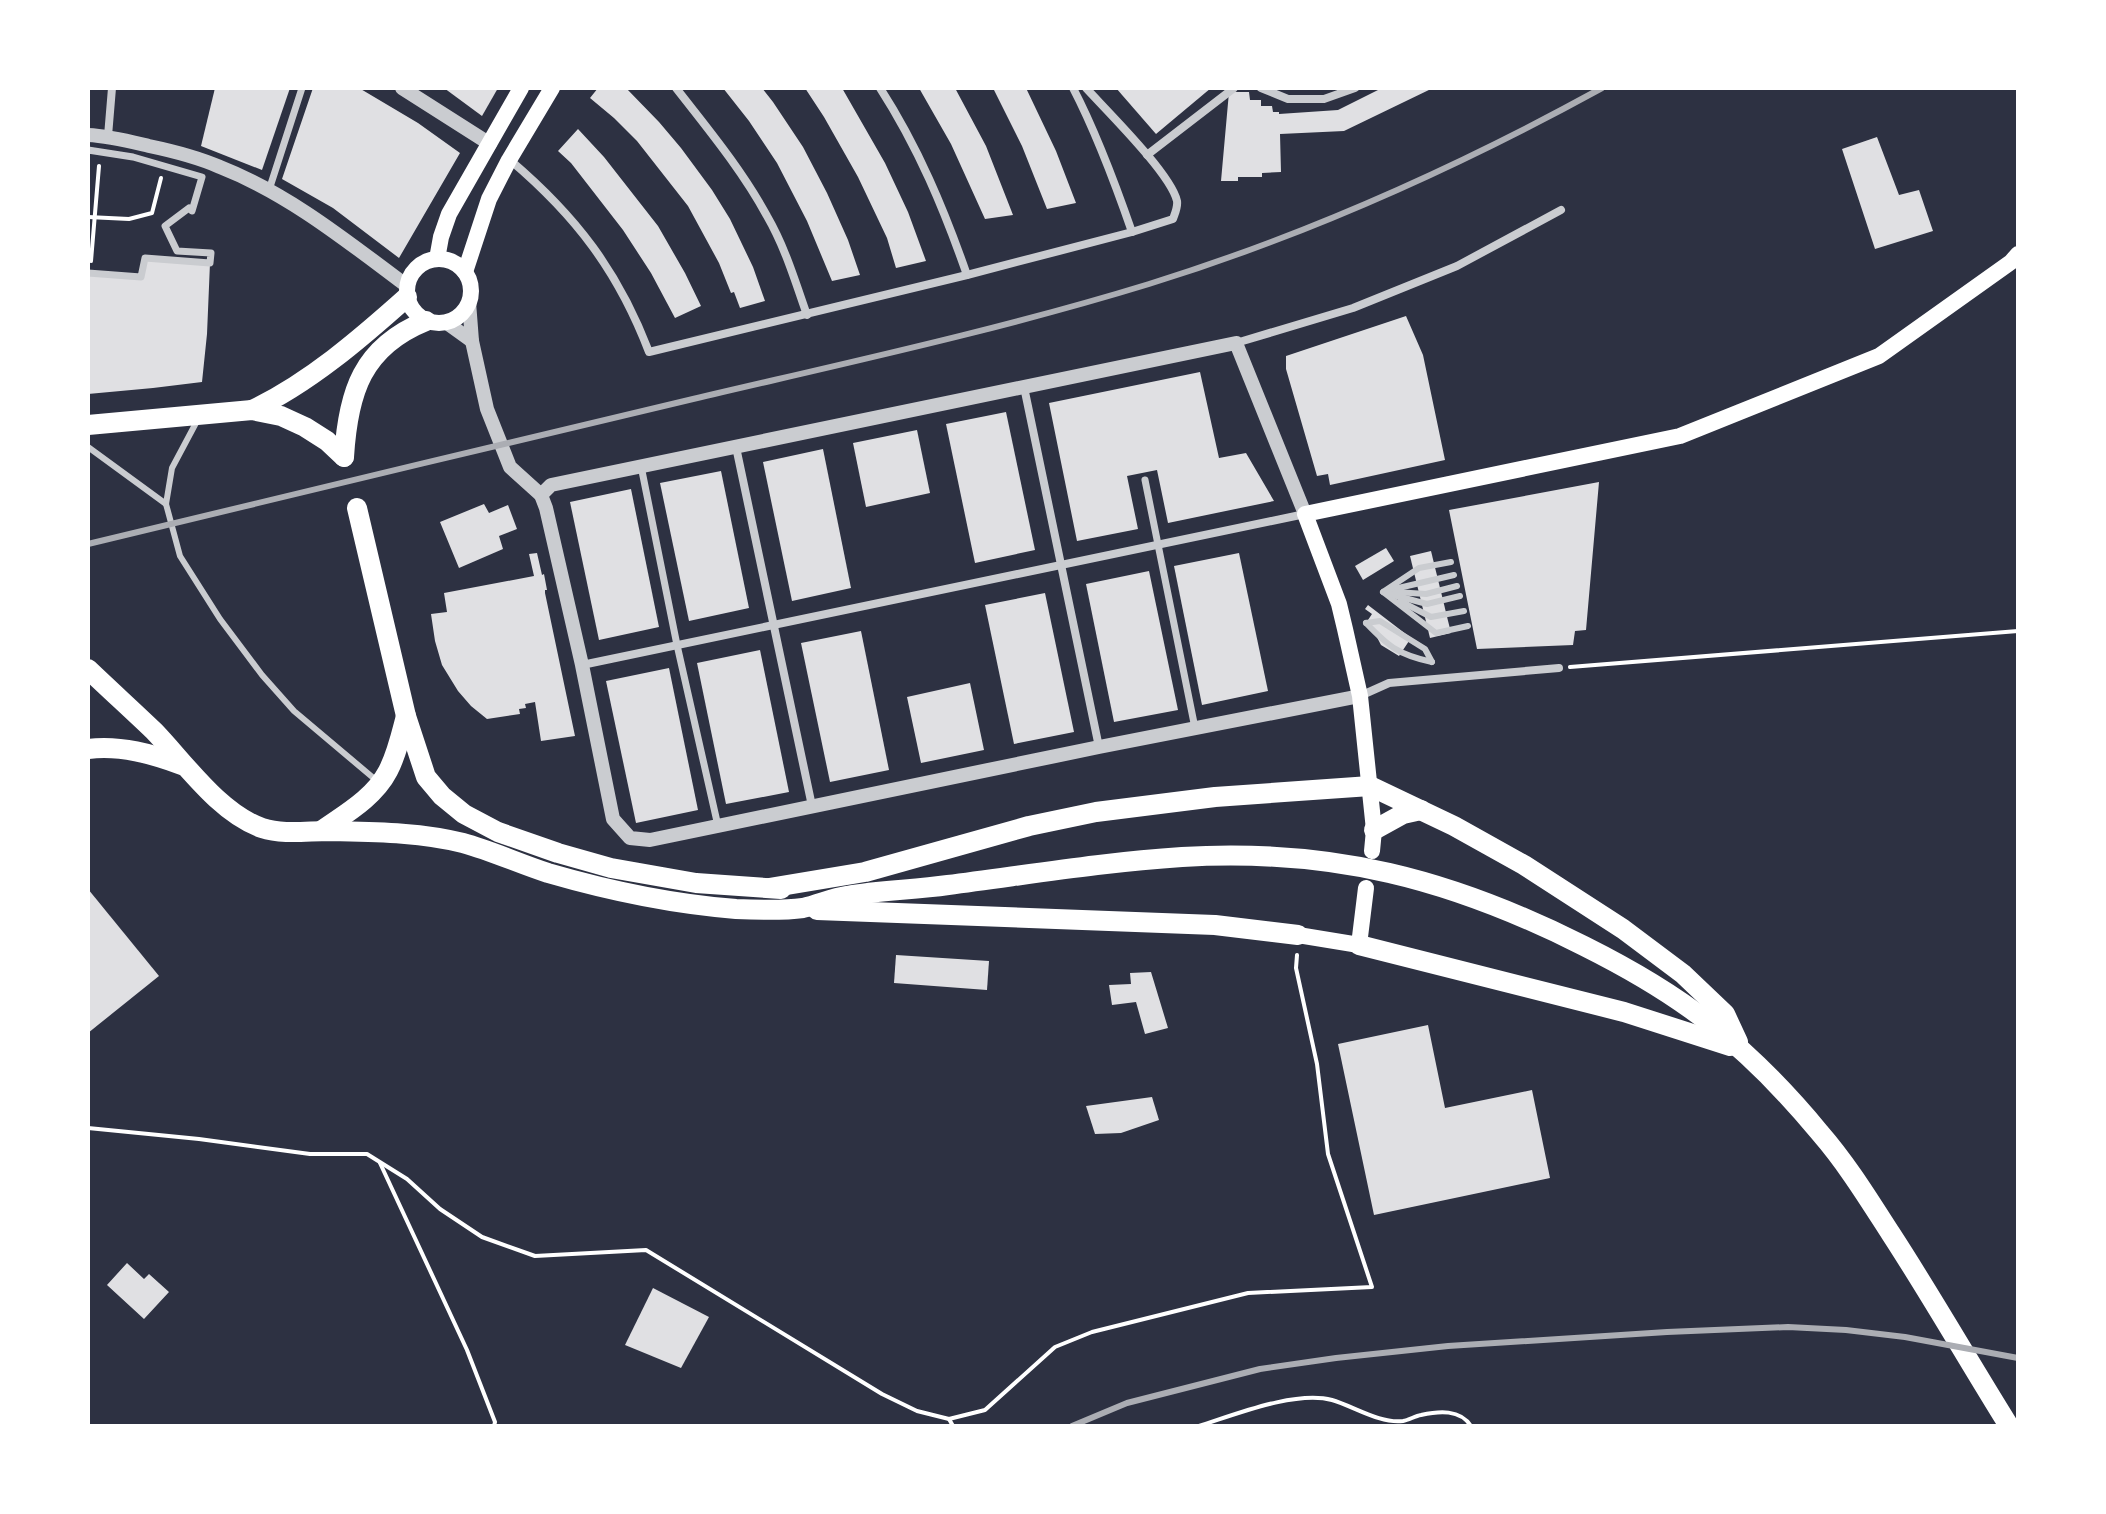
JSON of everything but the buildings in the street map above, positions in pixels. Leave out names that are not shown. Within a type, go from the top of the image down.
[{"type":"main road","points":[[437,259],[449,214],[521,88]]},
{"type":"main road","points":[[465,272],[489,199],[552,88]]},
{"type":"main road","points":[[1364,858],[1374,830],[1360,696],[1339,604],[1305,514],[1680,436],[1879,356],[2018,254]]},
{"type":"main road","points":[[88,425],[252,410],[281,416],[305,427],[344,457],[350,403],[360,379],[385,344],[405,330],[457,319],[469,302],[470,281],[465,272],[448,260],[437,259],[417,267],[410,276],[407,291],[410,307],[417,315],[437,322]]},
{"type":"main road","points":[[252,410],[268,403],[330,361],[407,291]]},
{"type":"main road","points":[[357,508],[406,716],[426,777],[442,796],[464,814],[498,832],[611,868],[696,883],[845,896]]},
{"type":"main road","points":[[88,669],[234,813],[262,828],[291,833],[321,831],[429,837],[464,843],[543,871],[605,888],[675,902],[741,909],[801,908],[1215,925],[1298,935],[1359,945],[1624,1012],[1742,1049]]},
{"type":"main road","points":[[321,831],[352,809],[380,783],[398,747],[406,716]]},
{"type":"main road","points":[[88,749],[102,747],[146,752],[182,765]]},
{"type":"main road","points":[[769,888],[865,872],[1029,826],[1096,812],[1215,797],[1370,786],[1524,865],[1623,929],[1683,974],[1725,1014],[1742,1049]]},
{"type":"main road","points":[[1374,830],[1403,814],[1421,810]]},
{"type":"main road","points":[[801,908],[845,896],[915,890],[1110,863],[1252,856],[1364,858],[1383,871],[1433,883],[1489,902],[1553,930],[1667,991],[1742,1049],[1821,1133],[1849,1171],[1903,1252],[2009,1426]]},
{"type":"main road","points":[[1359,945],[1366,888]]},
{"type":"street","points":[[108,136],[112,88]]},
{"type":"street","points":[[269,190],[302,88]]},
{"type":"street","points":[[402,88],[490,144]]},
{"type":"street","points":[[676,88],[711,132],[767,215],[785,251],[807,315]]},
{"type":"street","points":[[880,88],[935,187],[967,275]]},
{"type":"street","points":[[1073,88],[1114,180],[1132,232]]},
{"type":"street","points":[[509,160],[582,231],[601,257],[628,302],[649,352],[967,275],[1173,219],[1178,204],[1172,189],[1147,155],[1086,88]]},
{"type":"street","points":[[1147,155],[1234,88]]},
{"type":"street","points":[[1261,88],[1288,99],[1324,99],[1355,88]]},
{"type":"street","points":[[88,135],[108,136],[172,151],[218,166],[269,190],[341,236],[407,291]]},
{"type":"street","points":[[88,150],[133,157],[202,177],[192,211],[189,208],[165,226],[177,251],[211,253],[210,263],[145,258],[141,277],[89,273]]},
{"type":"street","points":[[541,495],[551,485],[1236,343],[1353,308],[1457,266],[1561,210]]},
{"type":"street","points":[[469,302],[472,341],[487,409],[510,467],[541,495],[551,527],[613,819],[630,838],[650,840],[1360,696],[1389,683],[1559,668]]},
{"type":"street","points":[[437,322],[472,341]]},
{"type":"street","points":[[582,665],[1305,514],[1236,343]]},
{"type":"street","points":[[1024,387],[1099,747]]},
{"type":"street","points":[[736,447],[812,806]]},
{"type":"street","points":[[641,466],[718,826]]},
{"type":"street","points":[[1145,480],[1195,728]]},
{"type":"lane","points":[[201,414],[172,468],[166,504],[180,556],[220,619],[262,675],[294,711],[380,783]]},
{"type":"lane","points":[[88,447],[166,504]]},
{"type":"lane","points":[[1383,592],[1419,568],[1451,562]]},
{"type":"lane","points":[[1383,592],[1454,575]]},
{"type":"lane","points":[[1383,592],[1426,594],[1457,586]]},
{"type":"lane","points":[[1383,592],[1427,604],[1460,596]]},
{"type":"lane","points":[[1383,592],[1431,617],[1464,611]]},
{"type":"lane","points":[[1383,592],[1436,633],[1468,626]]},
{"type":"lane","points":[[1380,621],[1425,649],[1432,662],[1408,657],[1386,643],[1366,623],[1380,621]]},
{"type":"path","points":[[89,273],[99,166]]},
{"type":"path","points":[[88,217],[129,219],[152,213],[162,176]]},
{"type":"path","points":[[1559,668],[2018,631]]},
{"type":"path","points":[[88,1128],[310,1154],[367,1154],[407,1179],[440,1209],[482,1237],[535,1256],[646,1250],[882,1394],[917,1411],[949,1419],[985,1410],[1055,1347],[1092,1332],[1248,1293],[1372,1287],[1328,1154],[1317,1064],[1296,968],[1298,935]]},
{"type":"path","points":[[379,1160],[467,1350],[494,1426]]},
{"type":"path","points":[[1199,1426],[1248,1410],[1311,1397],[1331,1399],[1375,1417],[1402,1422],[1422,1415],[1457,1413],[1471,1426]]},
{"type":"path","points":[[949,1419],[953,1426]]},
{"type":"railway","points":[[88,544],[922,345],[1149,284],[1266,244],[1381,197],[1493,145],[1602,88]]},
{"type":"railway","points":[[1072,1426],[1127,1403],[1260,1369],[1448,1346],[1788,1327],[1905,1337],[2018,1358]]}]
